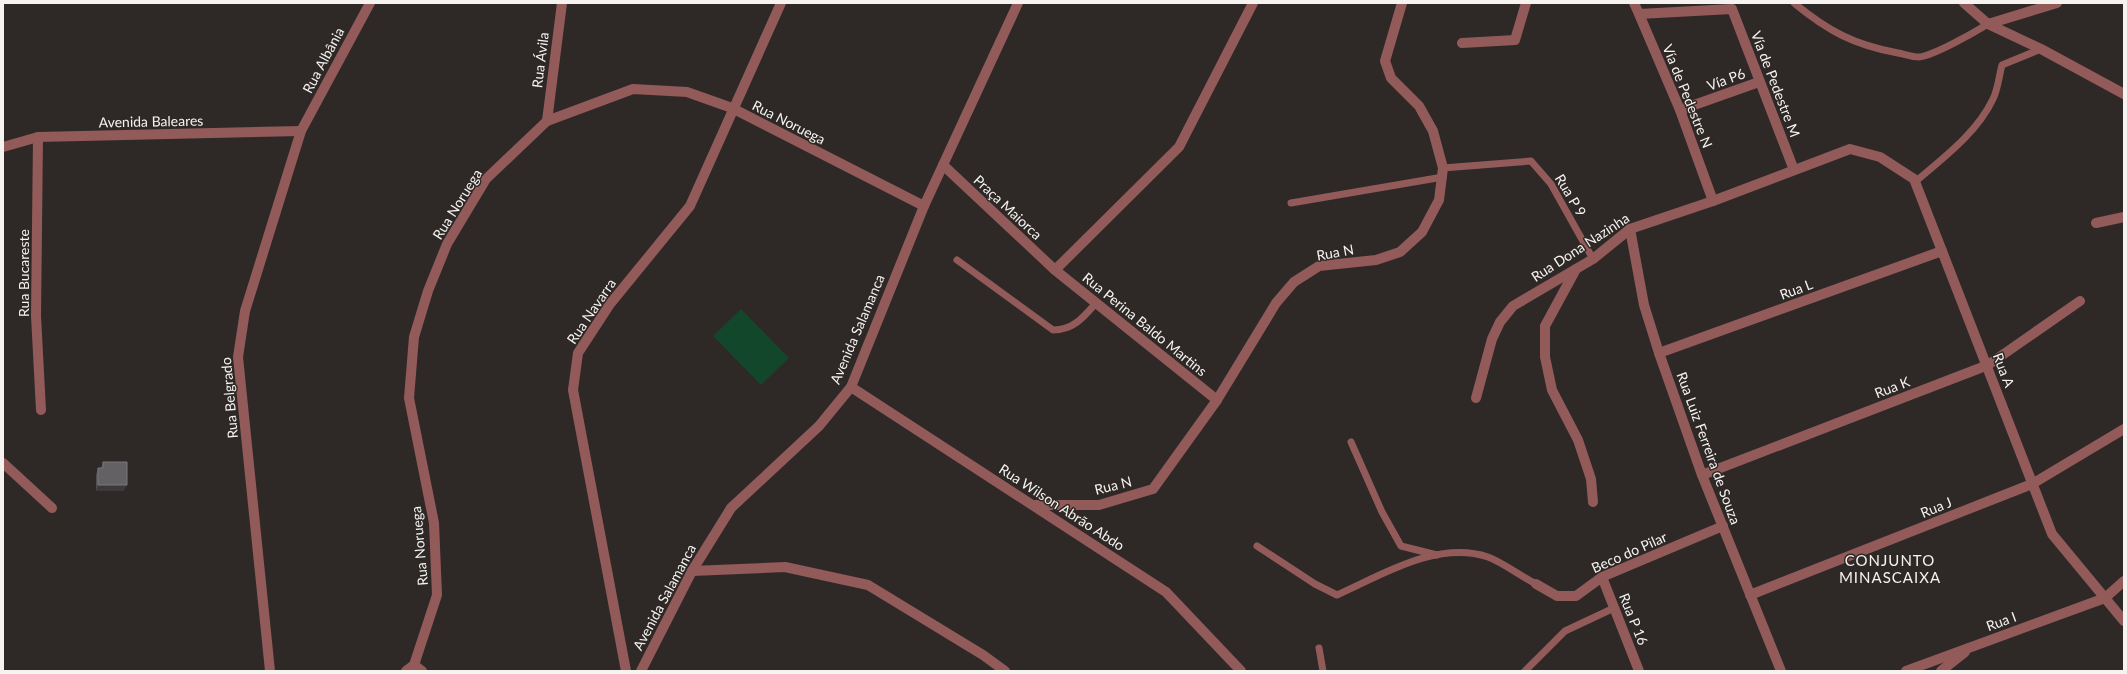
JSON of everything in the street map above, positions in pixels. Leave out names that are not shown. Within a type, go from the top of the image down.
[{"type":"street","name":"Rua Albânia","points":[[300,131],[370,3]]},
{"type":"street","name":"Rua Ávila","points":[[547,121],[562,3]]},
{"type":"street","name":"Rua Navarra","points":[[626,671],[573,390],[578,353],[610,304],[690,206],[732,108],[781,3]]},
{"type":"street","name":"Avenida Salamanca","points":[[641,671],[692,571],[731,508],[819,426],[851,387],[924,206],[1018,3]]},
{"type":"street","points":[[1055,270],[1179,147],[1253,3]]},
{"type":"street","name":"Rua N","points":[[1033,505],[1099,505],[1154,489],[1217,400],[1276,303],[1294,282],[1319,266],[1376,260],[1400,252],[1422,232],[1439,200],[1443,173],[1433,131],[1419,106],[1391,78],[1385,62],[1402,3]]},
{"type":"street","points":[[1462,43],[1515,40],[1526,3]]},
{"type":"street","name":"Vía de Pedestre N","points":[[1634,3],[1680,110],[1714,201]]},
{"type":"street","points":[[1964,3],[1988,24],[2041,49],[2124,94]]},
{"type":"street","points":[[1988,24],[2058,3]]},
{"type":"street","name":"Vía de Pedestre M","points":[[1639,14],[1732,9],[1794,170]]},
{"type":"street","name":"Vía P6","points":[[1680,110],[1759,82]]},
{"type":"street","name":"Rua Noruega","points":[[414,669],[437,595],[434,523],[409,398],[414,337],[428,291],[447,244],[486,179],[547,121],[633,89],[687,92],[732,108],[924,206]]},
{"type":"street","name":"Avenida Baleares","points":[[3,147],[38,137],[300,131]]},
{"type":"street","name":"Rua Belgrado","points":[[270,671],[238,357],[245,311],[300,131]]},
{"type":"street","name":"Rua Bucareste","points":[[38,137],[36,316],[41,410]]},
{"type":"street","name":"Rua A","points":[[1850,149],[1880,157],[1914,179],[1988,365],[2052,534],[2124,621]]},
{"type":"street","name":"Rua Dona Nazinha","points":[[1476,398],[1492,339],[1500,322],[1513,306],[1593,259],[1630,229],[1714,201],[1850,149]]},
{"type":"street","name":"Praça Maiorca","points":[[943,165],[1055,270]]},
{"type":"street","points":[[2096,223],[2124,217]]},
{"type":"street","name":"Rua Luiz Ferreira de Souza","points":[[1630,229],[1644,305],[1659,353],[1702,475],[1781,671]]},
{"type":"street","name":"Rua L","points":[[1659,353],[1942,250]]},
{"type":"street","points":[[1576,269],[1546,326],[1545,358],[1552,390],[1578,440],[1591,479],[1593,502]]},
{"type":"street","name":"Rua Perina Baldo Martins","points":[[1055,270],[1217,400]]},
{"type":"street","name":"Rua K","points":[[1702,475],[1988,365],[2080,301]]},
{"type":"street","name":"Rua Wilson Abrão Abdo","points":[[851,387],[1166,592],[1241,671]]},
{"type":"street","name":"Rua J","points":[[1750,595],[2032,484],[2124,429]]},
{"type":"street","points":[[3,463],[52,508]]},
{"type":"street","name":"Beco do Pilar","points":[[1536,584],[1557,596],[1576,596],[1602,577],[1722,526]]},
{"type":"street","points":[[692,571],[785,566],[868,585],[983,655],[1005,671]]},
{"type":"street","name":"Rua P 16","points":[[1602,577],[1639,671]]},
{"type":"street","points":[[2105,598],[2124,581]]},
{"type":"street","name":"Rua I","points":[[1906,671],[2105,598]]},
{"type":"street","points":[[1941,671],[1973,646]]},
{"type":"lane","points":[[1794,3],[1814,20],[1842,37],[1878,49],[1919,57],[1959,40],[1988,24]]},
{"type":"lane","points":[[1915,182],[1962,140],[1977,123],[1993,98],[2002,65],[2041,49]]},
{"type":"lane","name":"Rua P 9","points":[[1291,203],[1443,173],[1530,161],[1551,184],[1593,259]]},
{"type":"lane","points":[[957,260],[1052,330],[1064,330],[1079,322],[1096,303]]},
{"type":"lane","name":"Beco do Pilar","points":[[1351,442],[1382,512],[1401,546],[1438,555]]},
{"type":"lane","name":"Beco do Pilar","points":[[1257,546],[1315,584],[1338,595],[1404,565],[1438,555],[1465,554],[1488,558],[1536,584]]},
{"type":"lane","points":[[1525,671],[1565,631],[1614,608]]},
{"type":"lane","points":[[1319,648],[1323,671]]},
{"type":"green space","points":[[741,309],[789,358],[761,385],[713,336]]},
{"type":"building","points":[[103,462],[127,462],[127,485],[98,485],[98,468],[103,468]]},
{"type":"district","name":"CONJUNTO MINASCAIXA","points":[[1890,568]]}]
